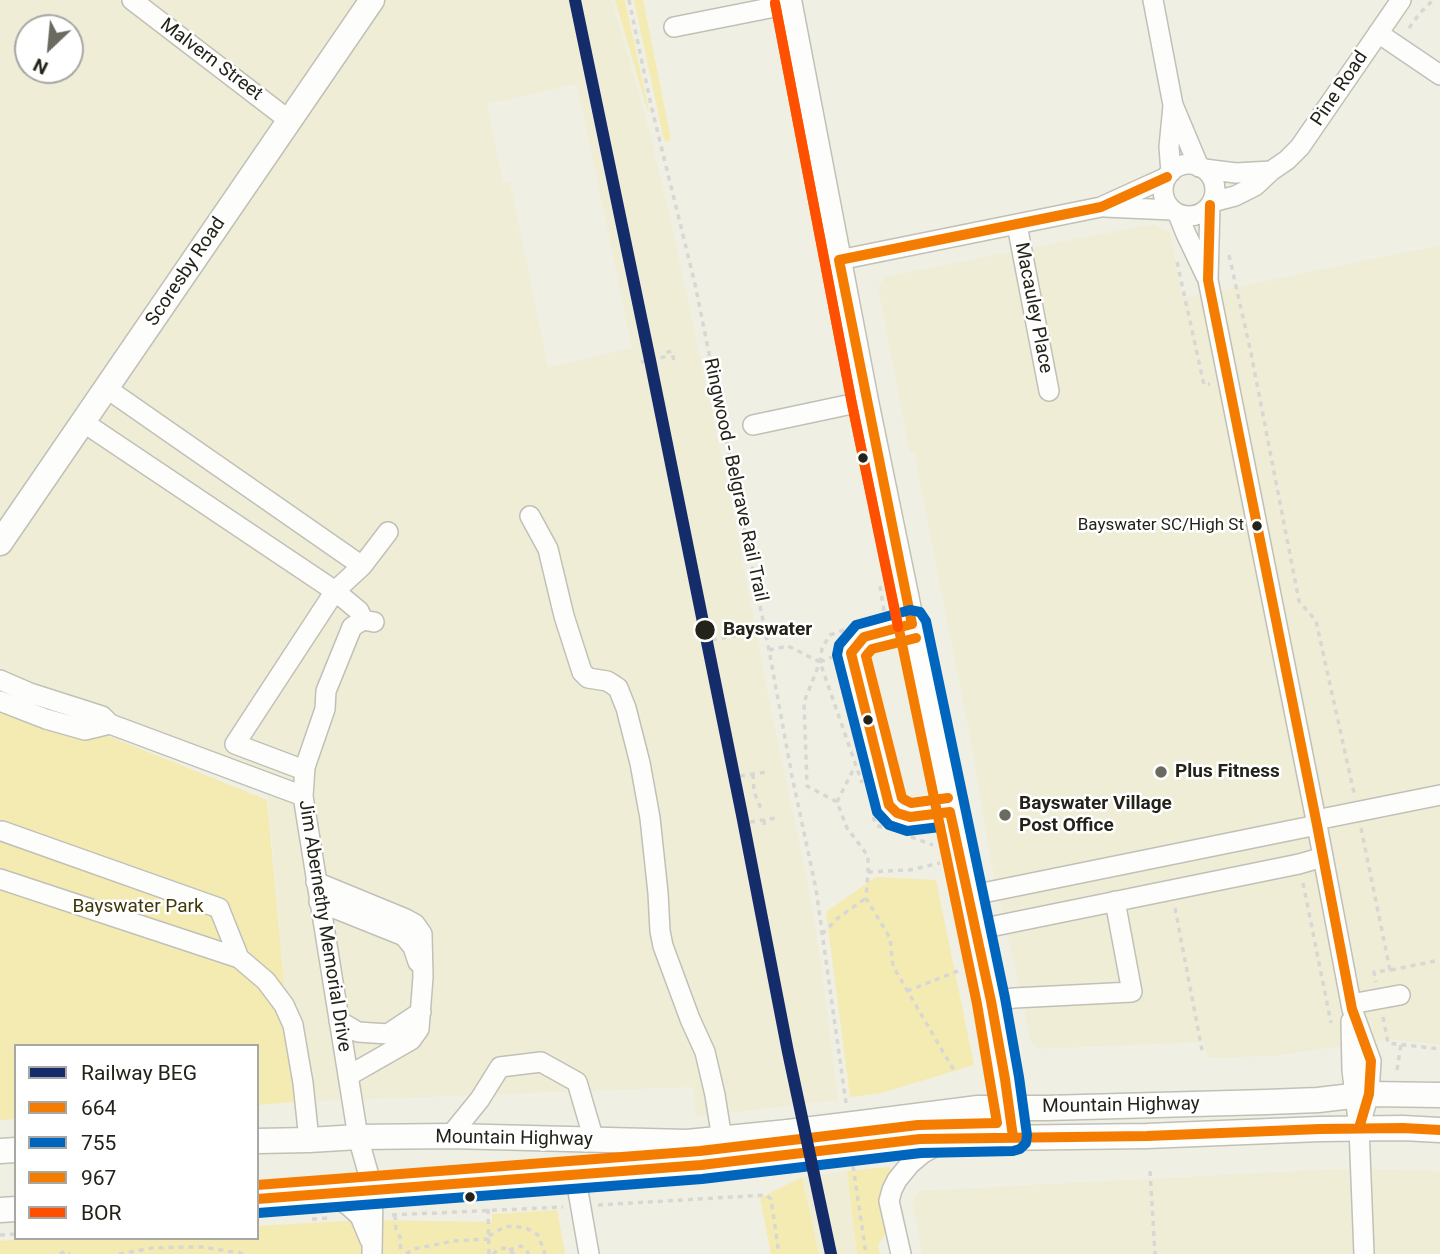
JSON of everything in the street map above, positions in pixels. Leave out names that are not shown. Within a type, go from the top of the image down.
[{"type":"main road","name":"Scoresby Road","points":[[0,543],[372,0]]},
{"type":"main road","points":[[789,2],[866,401],[991,1001],[1013,1137]]},
{"type":"main road","name":"Mountain Highway","points":[[259,1199],[701,1165],[790,1143],[856,1134],[978,1108],[1318,1100],[1362,1094],[1440,1095]]},
{"type":"main road","name":"Mountain Highway","points":[[856,1134],[949,1139],[1147,1136],[1359,1128],[1440,1130]]},
{"type":"main road","name":"Mountain Highway","points":[[259,1141],[450,1136],[687,1142],[722,1139],[790,1143]]},
{"type":"main road","points":[[358,1137],[571,1155],[575,1174]]},
{"type":"street","name":"Malvern Street","points":[[132,0],[290,121]]},
{"type":"street","points":[[1153,0],[1173,105],[1201,168],[1214,184],[1208,280],[1324,857],[1351,1007],[1352,1070],[1362,1094],[1359,1128],[1364,1254]]},
{"type":"street","name":"Pine Road","points":[[1211,204],[1255,186],[1300,147],[1401,0]]},
{"type":"street","points":[[674,27],[789,2]]},
{"type":"street","points":[[1378,33],[1440,75]]},
{"type":"street","points":[[1173,105],[1168,147],[1169,174],[1163,185],[1163,194],[1166,203],[1175,212],[1208,280]]},
{"type":"street","points":[[839,260],[1101,207],[1169,174],[1179,166],[1189,165],[1236,173],[1271,171]]},
{"type":"street","points":[[1101,207],[1175,212],[1190,216],[1201,213],[1211,204]]},
{"type":"street","name":"Macauley Place","points":[[1017,225],[1049,391]]},
{"type":"street","points":[[106,388],[362,566]]},
{"type":"street","points":[[753,425],[866,401]]},
{"type":"street","points":[[83,422],[335,591]]},
{"type":"street","points":[[530,516],[548,549],[564,616],[582,672],[588,678],[607,681],[618,688],[626,708],[648,807],[663,946],[705,1052],[722,1139]]},
{"type":"street","points":[[304,770],[235,744],[335,591],[362,566],[388,532]]},
{"type":"street","name":"Jim Abernethy Memorial Drive","points":[[335,591],[368,621],[352,627],[326,691],[324,709],[304,770],[303,796],[358,1137],[373,1190],[367,1216],[372,1253]]},
{"type":"street","points":[[912,624],[864,636],[851,653],[889,805],[897,813],[910,817],[950,812]]},
{"type":"street","points":[[0,680],[30,693],[102,716],[110,724],[303,796]]},
{"type":"street","points":[[0,701],[46,719],[85,730],[110,724]]},
{"type":"street","points":[[968,896],[1440,795]]},
{"type":"street","points":[[2,831],[219,908],[239,958]]},
{"type":"street","points":[[975,930],[1324,857]]},
{"type":"street","points":[[0,879],[239,958],[267,981],[284,1005],[293,1025],[309,1140]]},
{"type":"street","points":[[316,882],[415,924],[422,934],[423,976],[419,1029],[411,1040],[348,1076]]},
{"type":"street","points":[[991,1001],[1132,992],[1115,901]]},
{"type":"street","points":[[319,902],[404,936],[414,947],[423,976]]},
{"type":"street","points":[[1351,1007],[1400,995]]},
{"type":"street","points":[[339,1021],[358,1032],[388,1034],[421,1012]]},
{"type":"street","points":[[450,1136],[480,1099],[500,1067],[541,1062],[577,1082],[594,1140]]},
{"type":"street","points":[[901,1254],[889,1201],[892,1190],[910,1164],[923,1153],[949,1139]]},
{"type":"street","points":[[575,1174],[589,1254]]},
{"type":"street","points":[[322,1194],[338,1199],[367,1216]]},
{"type":"path","name":"Ringwood - Belgrave Rail Trail","points":[[629,0],[651,105],[695,284],[816,889],[856,1134],[866,1254]]},
{"type":"path","points":[[1409,28],[1433,0]]},
{"type":"path","points":[[1228,253],[1251,353],[1299,601],[1316,621],[1391,970]]},
{"type":"path","points":[[1176,260],[1204,385],[1210,384]]},
{"type":"path","points":[[641,362],[664,357],[664,353],[672,351],[674,362]]},
{"type":"path","points":[[712,640],[739,635]]},
{"type":"path","points":[[769,650],[788,646],[820,662]]},
{"type":"path","points":[[832,657],[820,662],[804,702],[807,786],[837,802],[847,828],[867,856],[866,898],[890,938],[893,966],[956,1074]]},
{"type":"path","points":[[837,802],[856,765]]},
{"type":"path","points":[[740,776],[767,772]]},
{"type":"path","points":[[753,774],[754,792],[762,811]]},
{"type":"path","points":[[750,822],[776,818]]},
{"type":"path","points":[[764,820],[765,828]]},
{"type":"path","points":[[1299,864],[1331,1024]]},
{"type":"path","points":[[868,872],[910,870]]},
{"type":"path","points":[[1171,889],[1202,1050]]},
{"type":"path","points":[[822,934],[838,918],[866,898]]},
{"type":"path","points":[[1440,960],[1374,972],[1388,1043],[1440,1049]]},
{"type":"path","points":[[907,991],[958,971]]},
{"type":"path","points":[[1397,1070],[1401,1044]]},
{"type":"path","points":[[1150,1171],[1155,1254]]},
{"type":"path","points":[[309,1219],[766,1195],[771,1199],[779,1254]]},
{"type":"path","points":[[488,1209],[491,1254],[501,1249],[520,1247],[529,1254]]},
{"type":"path","points":[[395,1215],[403,1254],[453,1241],[489,1237],[504,1227],[528,1228],[537,1235],[545,1254]]},
{"type":"path","points":[[119,1254],[178,1247],[203,1247],[245,1254]]},
{"type":"path","points":[[509,1250],[515,1254]]},
{"type":"path","points":[[60,1254],[65,1251],[70,1254]]},
{"type":"shaded area","points":[[0,0],[612,0],[649,130],[671,221],[735,520],[807,880],[822,970],[838,1100],[696,1117],[693,1087],[295,1102],[266,777],[0,669]],"holes":[[[577,84],[632,348],[548,367],[510,181],[503,183],[487,104]]]},
{"type":"shaded area","points":[[1152,224],[1170,232],[1183,298],[1440,245],[1440,1045],[1391,1039],[1274,1056],[1207,1058],[1204,1042],[1039,1049],[1030,1041],[994,877],[973,752],[878,287],[885,277]]},
{"type":"shaded area","points":[[1334,1169],[1440,1172],[1440,1254],[922,1254],[912,1201],[918,1191]]},
{"type":"shaded area","points":[[847,1171],[857,1254],[819,1254],[802,1177]]},
{"type":"green space","points":[[615,0],[625,0],[649,112],[648,112]]},
{"type":"green space","points":[[634,0],[643,0],[671,140],[667,142],[664,140]]},
{"type":"green space","name":"Bayswater Park","points":[[0,692],[267,800],[295,1102],[259,1105],[259,1044],[14,1044],[14,1119],[0,1120]]},
{"type":"green space","points":[[876,877],[936,880],[974,1065],[881,1093],[850,1097],[826,912]]},
{"type":"green space","points":[[889,1167],[894,1171],[889,1228],[878,1245],[880,1254],[857,1254],[847,1171]]},
{"type":"green space","points":[[802,1177],[819,1254],[771,1254],[760,1198]]},
{"type":"green space","points":[[557,1210],[565,1254],[0,1254],[0,1241],[259,1240],[259,1226],[362,1220],[492,1222],[492,1214]]},
{"type":"rail line","name":"BEG","points":[[575,0],[831,1254]]},
{"type":"transit line","name":"967","points":[[259,1185],[700,1151],[918,1125],[997,1123],[977,1004],[852,404],[775,3]]},
{"type":"transit line","name":"BOR","points":[[775,3],[898,627]]},
{"type":"transit line","name":"664","points":[[839,260],[1101,207],[1167,177]]},
{"type":"transit line","name":"664","points":[[1210,205],[1208,280],[1352,1009],[1371,1061],[1369,1094],[1359,1128]]},
{"type":"transit line","name":"664","points":[[839,260],[912,624]]},
{"type":"transit line","name":"755","points":[[259,1213],[702,1179],[921,1153],[1020,1149],[1026,1143],[1027,1135],[1005,998],[926,621],[920,612],[910,610],[856,625],[839,645],[837,655],[877,812],[889,825],[907,831],[940,827]]},
{"type":"transit line","name":"664","points":[[912,624],[864,637],[851,653],[889,805],[897,813],[910,817],[950,812]]},
{"type":"transit line","name":"967","points":[[916,638],[872,649],[866,656],[902,798],[911,803],[948,798]]},
{"type":"transit line","name":"664","points":[[950,812],[991,1001],[1013,1137]]},
{"type":"transit line","name":"664","points":[[259,1199],[701,1165],[920,1139],[1147,1136],[1320,1129],[1440,1130]]},
{"type":"place","name":"Bayswater SC/High St","points":[[1257,526]]},
{"type":"place","name":"Bayswater","points":[[705,630]]},
{"type":"place","name":"Plus Fitness","points":[[1161,772]]},
{"type":"place","name":"Bayswater Village Post Office","points":[[1005,815]]}]
